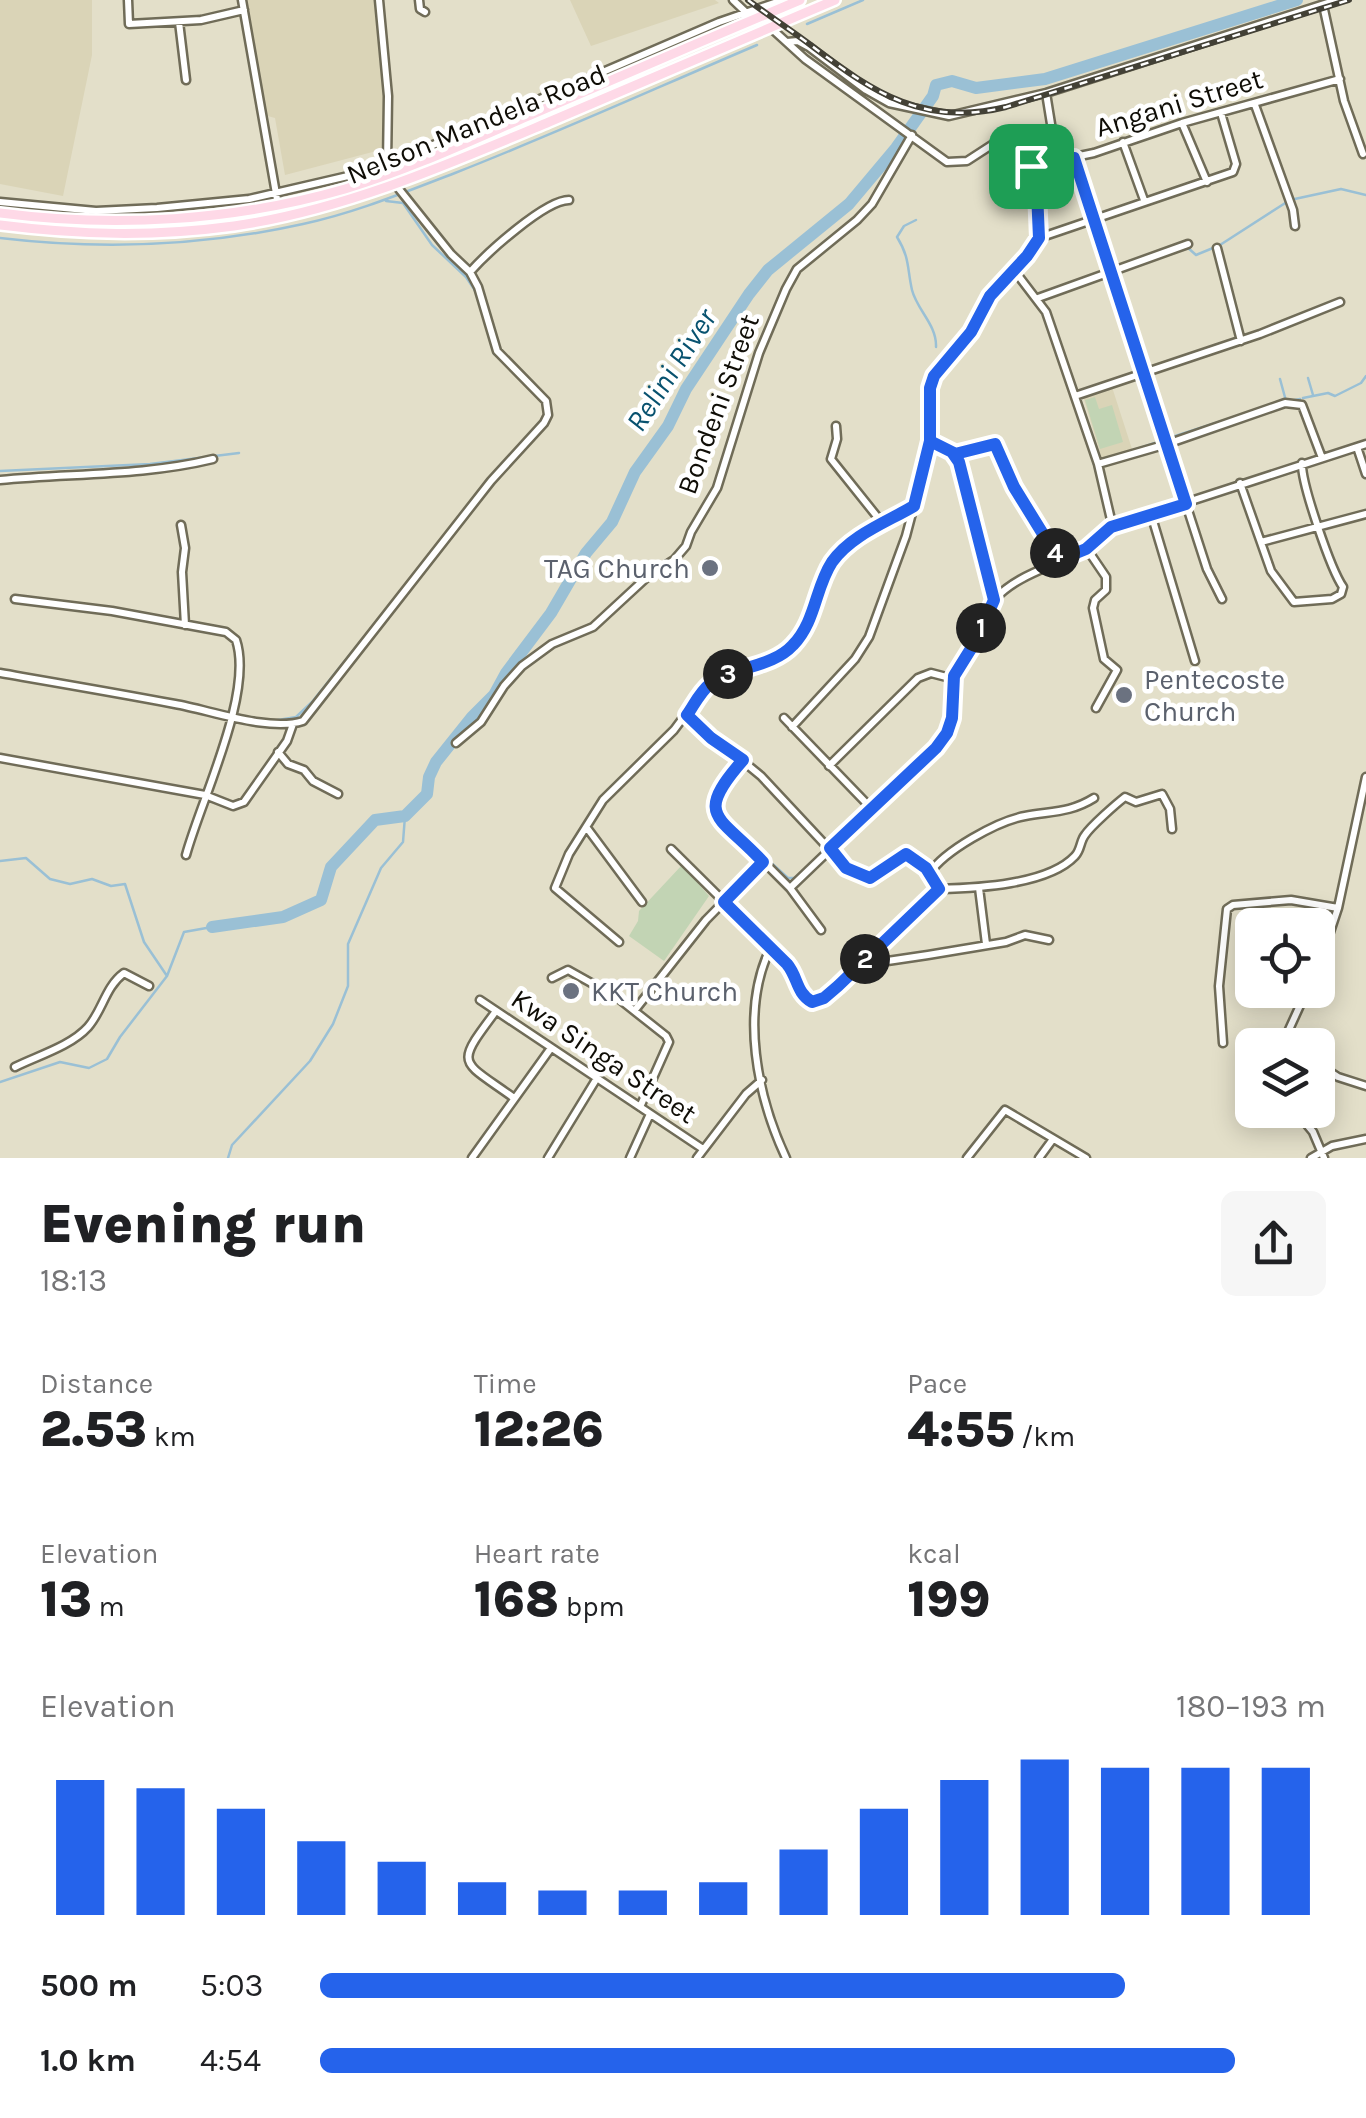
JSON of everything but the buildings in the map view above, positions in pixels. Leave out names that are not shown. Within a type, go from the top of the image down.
[{"type":"main road","name":"Nelson Mandela Road","points":[[0,213],[83,222],[162,220],[391,180],[751,16],[800,0]]},
{"type":"main road","name":"Nelson Mandela Road","points":[[0,225],[80,234],[165,233],[276,218],[391,180],[835,0]]},
{"type":"main road","points":[[162,220],[165,233]]},
{"type":"street","points":[[128,0],[129,24],[180,22],[244,10]]},
{"type":"street","points":[[242,0],[278,199]]},
{"type":"street","points":[[0,674],[258,722],[303,721],[491,481],[548,415],[541,394],[497,351],[470,272],[391,180],[379,0]]},
{"type":"street","points":[[420,0],[424,12]]},
{"type":"street","points":[[734,0],[751,16]]},
{"type":"street","points":[[0,202],[96,211],[278,199],[388,162],[784,0]]},
{"type":"street","points":[[787,42],[809,47],[866,90],[902,106],[949,116],[1046,93],[1337,0]]},
{"type":"street","points":[[1323,5],[1344,102],[1362,154]]},
{"type":"street","points":[[180,22],[186,80]]},
{"type":"street","points":[[771,28],[805,59],[941,160],[968,162],[1004,137],[1012,137],[1031,166],[1037,192],[1039,238]]},
{"type":"street","name":"Angani Street","points":[[1031,166],[1074,158],[1340,79]]},
{"type":"street","points":[[1046,93],[1057,161]]},
{"type":"street","points":[[1255,105],[1290,200],[1294,226]]},
{"type":"street","points":[[792,727],[864,646],[914,506],[930,441],[930,388],[934,376],[971,332],[990,296],[1039,238],[1235,170],[1221,114]]},
{"type":"street","points":[[1182,123],[1208,182]]},
{"type":"street","name":"Bondeni Street","points":[[456,743],[480,722],[522,666],[552,644],[593,627],[686,546],[717,488],[759,353],[786,289],[797,269],[872,204],[911,134]]},
{"type":"street","points":[[1124,142],[1144,200]]},
{"type":"street","points":[[1074,158],[1207,568],[1222,600]]},
{"type":"street","points":[[470,272],[517,229],[560,200],[569,200]]},
{"type":"street","points":[[1038,298],[1188,244]]},
{"type":"street","points":[[1216,248],[1241,340]]},
{"type":"street","points":[[1014,270],[1038,298],[1075,396],[1098,464],[1111,527]]},
{"type":"street","points":[[1075,396],[1340,302]]},
{"type":"street","points":[[1098,464],[1298,402],[1322,458]]},
{"type":"street","points":[[836,426],[831,459],[883,524]]},
{"type":"street","points":[[930,441],[955,454],[995,444],[1014,487],[1059,560]]},
{"type":"street","points":[[994,600],[1059,560],[1086,549],[1111,527],[1240,483],[1362,445],[1366,474]]},
{"type":"street","points":[[790,888],[947,733],[954,712],[954,679],[994,600],[955,454]]},
{"type":"street","points":[[0,480],[127,473],[213,458]]},
{"type":"street","points":[[1240,483],[1274,577],[1294,602],[1332,598],[1343,592],[1342,585],[1332,569],[1302,479],[1302,463]]},
{"type":"street","points":[[619,942],[555,888],[569,854],[611,790],[687,715],[711,684],[779,655],[793,645],[816,608],[832,562],[856,538],[914,506]]},
{"type":"street","points":[[1151,514],[1194,661]]},
{"type":"street","points":[[1261,542],[1366,514]]},
{"type":"street","points":[[181,525],[186,625]]},
{"type":"street","points":[[1086,549],[1106,577],[1106,590],[1095,600],[1093,608],[1104,659],[1117,670],[1096,708]]},
{"type":"street","points":[[15,599],[226,632],[236,640],[238,688],[214,777],[186,855]]},
{"type":"street","points":[[829,766],[918,678],[931,672],[954,679]]},
{"type":"street","points":[[687,715],[743,760],[846,868],[870,878],[902,854],[930,874],[939,889]]},
{"type":"street","points":[[784,718],[871,808]]},
{"type":"street","points":[[0,758],[205,795],[228,806],[244,802],[287,740],[293,724]]},
{"type":"street","points":[[278,752],[288,764],[304,770],[313,781],[338,794]]},
{"type":"street","points":[[743,760],[716,792],[714,808],[725,824],[790,888],[822,930]]},
{"type":"street","points":[[1335,917],[1366,777]]},
{"type":"street","points":[[671,849],[794,973],[802,994],[812,1002],[824,998],[939,889],[978,888],[1026,879],[1056,868],[1076,856],[1085,834],[1125,797],[1136,802],[1163,795],[1170,809],[1172,828]]},
{"type":"street","points":[[930,874],[945,856],[1003,823],[1028,815],[1063,813],[1094,798]]},
{"type":"street","points":[[587,828],[642,902]]},
{"type":"street","points":[[635,1010],[706,920],[763,862]]},
{"type":"street","points":[[978,888],[986,944]]},
{"type":"street","points":[[1223,1043],[1220,986],[1227,909],[1233,905],[1291,900],[1338,908]]},
{"type":"street","points":[[864,961],[887,962],[1006,942],[1028,934],[1050,940]]},
{"type":"street","points":[[770,949],[756,989],[754,1021],[762,1080],[786,1158]]},
{"type":"street","points":[[552,978],[568,970],[661,1030],[669,1042],[640,1107]]},
{"type":"street","points":[[15,1067],[86,1030],[98,1015],[108,990],[124,973],[149,986]]},
{"type":"street","name":"Kwa Singa Street","points":[[480,1000],[703,1149]]},
{"type":"street","points":[[496,1011],[470,1046],[467,1057],[472,1068],[514,1098]]},
{"type":"street","points":[[472,1158],[551,1048]]},
{"type":"street","points":[[1335,1076],[1366,1086]]},
{"type":"street","points":[[548,1158],[597,1078]]},
{"type":"street","points":[[697,1158],[746,1094],[762,1080]]},
{"type":"street","points":[[966,1158],[1005,1110],[1086,1158]]},
{"type":"street","points":[[630,1158],[650,1114]]},
{"type":"street","points":[[1310,1128],[1323,1154]]},
{"type":"street","points":[[1039,1158],[1053,1139]]},
{"type":"street","points":[[1312,1158],[1366,1139]]},
{"type":"shaded area","points":[[0,0],[92,0],[92,55],[63,196],[0,184]]},
{"type":"shaded area","points":[[246,0],[374,0],[384,149],[285,175],[275,118],[264,115]]},
{"type":"shaded area","points":[[570,0],[715,0],[719,3],[591,46]]},
{"type":"shaded area","points":[[1112,387],[1132,449],[1102,459],[1083,396]]},
{"type":"green space","points":[[1095,397],[1099,409],[1112,405],[1123,442],[1100,449],[1085,400]]},
{"type":"green space","points":[[682,865],[709,896],[664,961],[629,936],[639,911]]},
{"type":"waterway","points":[[807,24],[863,0]]},
{"type":"waterway","name":"Relini River","points":[[212,927],[283,917],[321,900],[331,867],[375,820],[405,816],[427,794],[436,762],[494,695],[551,613],[586,553],[612,522],[635,472],[749,294],[768,270],[849,204],[896,148],[933,96],[936,85],[952,81],[976,88],[1045,79],[1297,0]]},
{"type":"waterway","points":[[0,238],[152,244],[228,237],[322,219],[380,202],[493,158],[757,45]]},
{"type":"waterway","points":[[1220,245],[1290,200],[1341,189],[1366,195]]},
{"type":"waterway","points":[[386,201],[403,203],[432,245],[466,277],[478,295]]},
{"type":"waterway","points":[[916,220],[904,226],[897,237],[906,257],[912,290],[933,332],[936,347]]},
{"type":"waterway","points":[[1187,247],[1196,255],[1213,248]]},
{"type":"waterway","points":[[1150,261],[1170,254]]},
{"type":"waterway","points":[[1118,270],[1128,301]]},
{"type":"waterway","points":[[489,337],[497,356]]},
{"type":"waterway","points":[[1303,398],[1328,393],[1335,396],[1361,383],[1366,376]]},
{"type":"waterway","points":[[1308,378],[1313,395]]},
{"type":"waterway","points":[[1280,379],[1286,401]]},
{"type":"waterway","points":[[1290,401],[1300,399]]},
{"type":"waterway","points":[[1169,438],[1244,414]]},
{"type":"waterway","points":[[533,430],[544,417]]},
{"type":"waterway","points":[[503,463],[528,436]]},
{"type":"waterway","points":[[1131,451],[1161,441]]},
{"type":"waterway","points":[[0,471],[150,464],[239,453]]},
{"type":"waterway","points":[[1091,454],[1097,475]]},
{"type":"waterway","points":[[465,509],[488,480]]},
{"type":"waterway","points":[[278,720],[296,717],[312,702],[420,567]]},
{"type":"waterway","points":[[872,804],[928,751]]},
{"type":"waterway","points":[[833,843],[867,809]]},
{"type":"waterway","points":[[228,1158],[232,1145],[310,1061],[333,1024],[348,986],[348,944],[381,868],[403,842],[405,816]]},
{"type":"waterway","points":[[0,861],[26,858],[50,879],[70,884],[92,879],[111,886],[125,884],[144,942],[167,976]]},
{"type":"waterway","points":[[768,860],[788,878],[803,872]]},
{"type":"waterway","points":[[755,874],[763,867]]},
{"type":"waterway","points":[[0,1082],[60,1062],[89,1068],[107,1059],[167,976],[184,932],[212,927]]},
{"type":"railway","points":[[748,0],[879,91],[902,102],[950,113],[1006,107],[1349,0]]},
{"type":"place","name":"TAG Church","points":[[710,568]]},
{"type":"place","name":"Pentecoste Church","points":[[1124,695]]},
{"type":"place","name":"KKT Church","points":[[571,991]]},
{"type":"route","points":[[1031,166],[1037,192],[1039,238],[990,296],[971,332],[938,370],[930,388],[930,441],[952,452],[955,454],[959,462],[994,600],[977,639],[954,676],[954,712],[947,733],[830,848],[846,868],[870,878],[906,854],[926,868],[939,889],[838,986],[812,1002],[799,991],[787,964],[724,902],[763,862],[716,814],[716,792],[743,760],[687,715],[702,691],[722,677],[768,660],[793,645],[816,608],[832,562],[856,538],[914,506],[930,441],[955,454],[995,444],[1014,487],[1059,560],[1079,554],[1111,527],[1186,504],[1074,158],[1031,166]]}]
